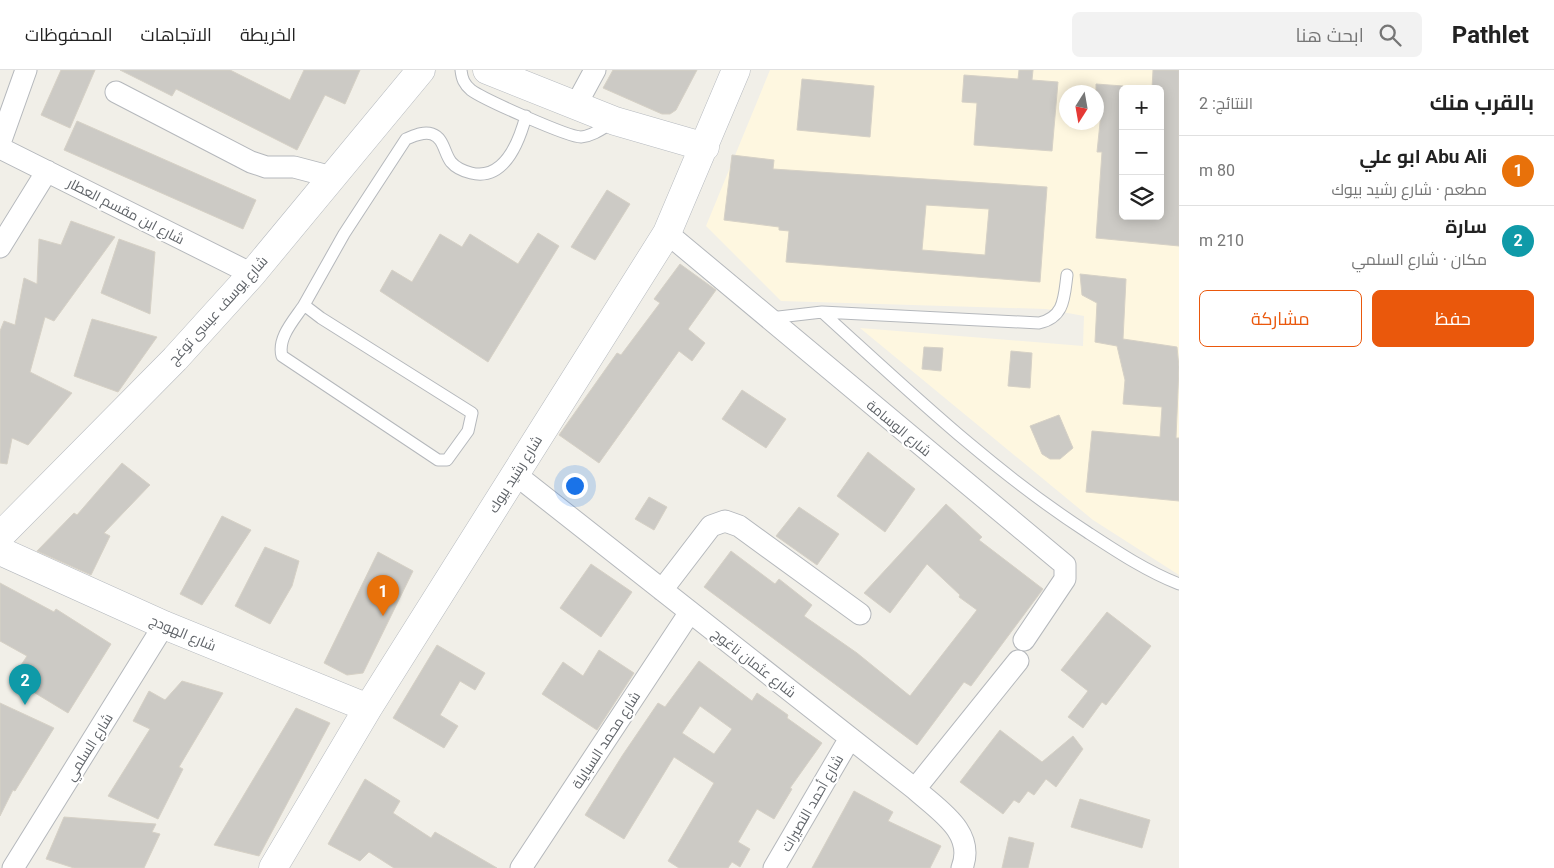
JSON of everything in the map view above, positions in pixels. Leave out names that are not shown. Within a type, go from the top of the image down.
[{"type":"street","points":[[0,143],[26,70]]},
{"type":"street","name":"شارع يوسف عيسى توغج","points":[[0,536],[175,359],[252,274],[421,70]]},
{"type":"street","points":[[487,70],[615,121],[705,147]]},
{"type":"street","points":[[576,105],[595,70]]},
{"type":"street","name":"شارع رشيد بيوك","points":[[273,868],[368,708],[668,233],[736,70]]},
{"type":"street","points":[[116,92],[251,162],[266,167],[311,171],[332,178]]},
{"type":"street","name":"شارع ابن مقسم العطار","points":[[0,148],[252,274]]},
{"type":"street","points":[[0,247],[47,171]]},
{"type":"street","name":"شارع الوسامة","points":[[668,233],[1064,565],[1065,579],[1024,640]]},
{"type":"street","name":"شارع عثمان ناغوج","points":[[516,474],[915,789],[961,833],[966,847],[962,868]]},
{"type":"street","points":[[662,590],[711,526],[725,521],[739,526],[860,614]]},
{"type":"street","name":"شارع الهودج","points":[[0,551],[164,625],[368,708]]},
{"type":"street","name":"شارع محمد السبايلة","points":[[521,868],[690,612]]},
{"type":"street","name":"شارع السلمي","points":[[14,868],[164,625]]},
{"type":"street","points":[[915,789],[1018,660]]},
{"type":"street","name":"شارع أحمد النصيرات","points":[[774,868],[850,738]]},
{"type":"lane","points":[[461,70],[463,81],[471,90],[526,116],[578,137],[590,135],[615,121]]},
{"type":"lane","points":[[304,305],[472,413],[468,431],[447,460],[438,460],[282,356],[280,349],[282,339],[304,305],[344,234],[406,139],[420,134],[431,134],[437,137],[452,163],[461,170],[487,174],[494,171],[507,158],[520,139],[526,116]]},
{"type":"lane","points":[[770,318],[822,312],[1039,324],[1052,319],[1063,308],[1067,275]]},
{"type":"lane","points":[[822,312],[943,422],[996,467],[1052,509],[1115,550],[1162,577],[1179,584]]},
{"type":"shaded area","points":[[770,70],[1179,70],[1179,575],[1093,520],[860,328],[1083,346],[1084,316],[1046,309],[781,301],[706,226]]},
{"type":"building","points":[[61,70],[95,70],[70,128],[41,115]]},
{"type":"building","points":[[120,70],[230,70],[290,100],[304,70],[360,70],[345,104],[325,95],[297,150],[176,89],[172,96]]},
{"type":"building","points":[[613,70],[697,70],[676,110],[670,114],[662,114],[603,88]]},
{"type":"building","points":[[1019,70],[1033,70],[1032,80],[1058,82],[1052,151],[974,145],[977,103],[962,102],[964,75],[1018,79]]},
{"type":"building","points":[[1153,70],[1179,70],[1179,246],[1096,238],[1102,152],[1097,152],[1099,130],[1104,130],[1104,85],[1096,84],[1119,86],[1119,220],[1164,220],[1164,85],[1152,85]]},
{"type":"building","points":[[802,79],[874,86],[870,137],[797,130]]},
{"type":"building","points":[[77,121],[256,200],[243,229],[64,150]]},
{"type":"building","points":[[732,155],[774,160],[773,169],[1047,187],[1040,282],[786,262],[789,231],[779,230],[779,227],[724,220]],"holes":[[[926,205],[989,209],[985,255],[922,250]]]},
{"type":"building","points":[[607,190],[630,204],[595,260],[571,247]]},
{"type":"building","points":[[71,221],[115,237],[54,321],[45,317],[30,372],[72,393],[28,445],[12,438],[7,464],[0,463],[0,331],[4,321],[15,325],[24,278],[37,284],[39,239],[61,245]]},
{"type":"building","points":[[538,233],[559,246],[488,362],[380,291],[392,270],[412,282],[440,234],[462,247],[470,234],[518,264]]},
{"type":"building","points":[[119,239],[155,252],[150,314],[101,293]]},
{"type":"building","points":[[680,264],[716,290],[688,329],[705,343],[692,361],[679,351],[599,463],[559,435],[617,353],[621,355],[660,303],[654,299]]},
{"type":"building","points":[[1080,274],[1126,279],[1123,339],[1177,347],[1179,367],[1176,438],[1179,438],[1179,501],[1086,492],[1092,431],[1160,437],[1162,407],[1123,404],[1125,380],[1117,346],[1095,342],[1097,303],[1082,295]]},
{"type":"building","points":[[92,319],[157,337],[118,392],[74,376]]},
{"type":"building","points":[[924,347],[943,348],[941,371],[922,369]]},
{"type":"building","points":[[1011,351],[1032,353],[1030,388],[1008,386]]},
{"type":"building","points":[[742,390],[786,419],[766,448],[722,419]]},
{"type":"building","points":[[1059,415],[1073,448],[1060,459],[1050,459],[1042,454],[1030,426]]},
{"type":"building","points":[[868,452],[915,489],[885,532],[837,496]]},
{"type":"building","points":[[122,463],[150,485],[104,533],[110,536],[91,575],[37,551],[74,513],[77,515]]},
{"type":"building","points":[[649,497],[667,507],[654,530],[635,519]]},
{"type":"building","points":[[946,504],[982,537],[979,540],[1043,589],[971,686],[964,682],[917,745],[704,587],[731,551],[775,584],[779,579],[812,605],[804,616],[857,653],[910,696],[977,610],[959,597],[960,595],[927,564],[890,613],[864,593]]},
{"type":"building","points":[[799,507],[839,534],[817,565],[776,536]]},
{"type":"building","points":[[222,516],[251,530],[202,605],[180,594]]},
{"type":"building","points":[[265,547],[299,561],[292,586],[270,624],[235,606]]},
{"type":"building","points":[[378,552],[413,571],[363,673],[347,675],[324,663]]},
{"type":"building","points":[[591,564],[632,592],[601,637],[560,608]]},
{"type":"building","points":[[0,583],[54,612],[56,609],[111,644],[68,713],[12,679],[27,656],[0,641]]},
{"type":"building","points":[[1107,612],[1151,646],[1106,705],[1102,702],[1083,728],[1068,717],[1088,691],[1061,670]]},
{"type":"building","points":[[437,645],[485,673],[475,690],[460,681],[440,715],[458,726],[444,748],[393,718]]},
{"type":"building","points":[[599,650],[634,673],[597,730],[542,694],[563,662],[583,676]]},
{"type":"building","points":[[699,661],[752,701],[757,693],[788,715],[787,718],[822,743],[790,788],[792,789],[774,819],[757,809],[738,842],[750,849],[740,867],[732,862],[728,868],[679,868],[668,861],[714,783],[674,757],[624,839],[585,815],[658,703],[665,707]],"holes":[[[700,706],[732,729],[714,754],[682,733]]]},
{"type":"building","points":[[182,681],[223,693],[179,767],[183,769],[158,819],[108,796],[150,729],[133,721],[149,691],[165,700]]},
{"type":"building","points":[[0,703],[54,728],[15,791],[13,790],[0,816]]},
{"type":"building","points":[[296,708],[330,723],[259,856],[214,845]]},
{"type":"building","points":[[1000,730],[1042,762],[1073,736],[1083,749],[1056,787],[1046,779],[1034,795],[1028,791],[1019,803],[1014,800],[1003,814],[960,782]]},
{"type":"building","points":[[365,779],[400,801],[393,813],[431,838],[435,832],[497,868],[394,868],[369,852],[360,861],[328,844]]},
{"type":"building","points":[[854,791],[893,812],[888,821],[941,846],[930,868],[812,868]]},
{"type":"building","points":[[1080,799],[1150,820],[1142,848],[1071,827]]},
{"type":"building","points":[[64,817],[156,824],[152,832],[160,834],[144,868],[74,868],[46,859]]},
{"type":"building","points":[[1009,837],[1034,843],[1028,868],[1002,868]]},
{"type":"place","name":"Abu Ali ابو علي","points":[[383,616]]},
{"type":"place","name":"سارة","points":[[25,705]]}]
